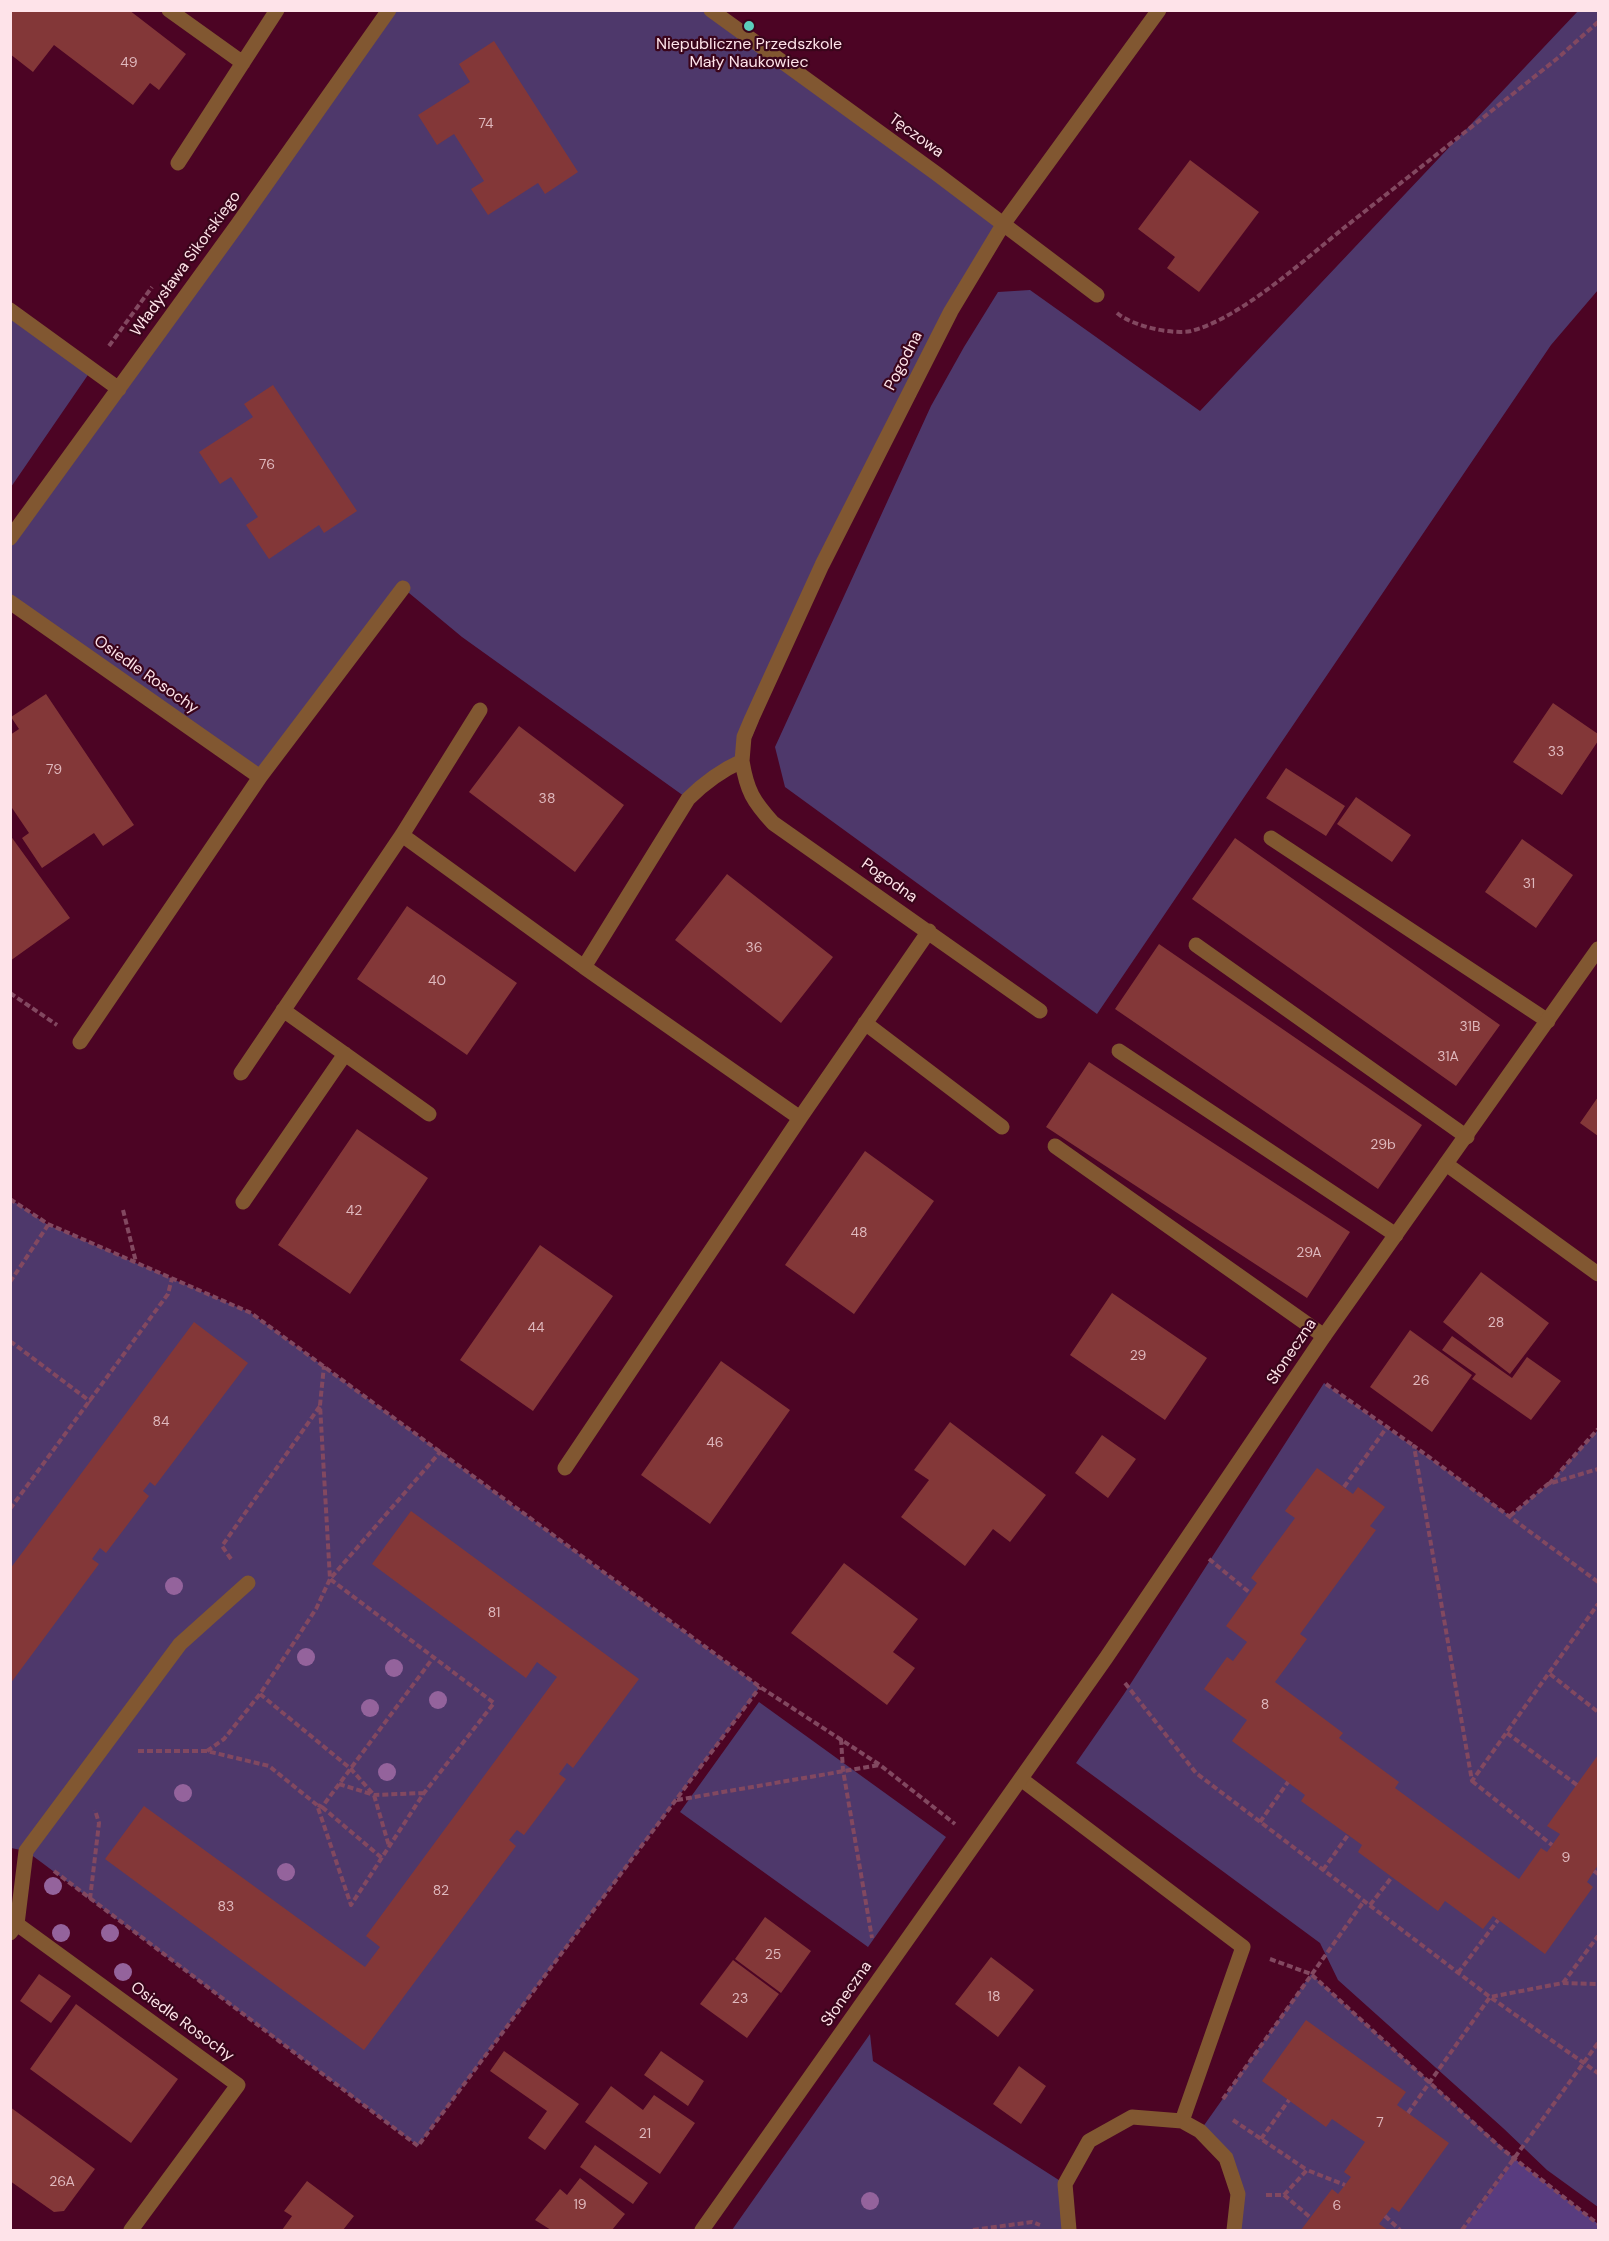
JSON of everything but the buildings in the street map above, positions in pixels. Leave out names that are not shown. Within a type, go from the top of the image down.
[{"type":"street","points":[[169,10],[243,63]]},
{"type":"street","points":[[178,163],[277,10]]},
{"type":"street","name":"Władysława Sikorskiego","points":[[10,538],[389,10]]},
{"type":"street","name":"Tęczowa","points":[[711,10],[1004,223],[1097,295]]},
{"type":"street","name":"Pogodna","points":[[1040,1011],[773,823],[756,804],[745,783],[742,761],[744,737],[822,565],[951,311],[1004,223],[1159,10]]},
{"type":"street","points":[[10,310],[118,389]]},
{"type":"street","points":[[80,1042],[260,777],[403,588]]},
{"type":"street","name":"Osiedle Rosochy","points":[[10,602],[260,777]]},
{"type":"street","points":[[241,1073],[402,835],[480,710]]},
{"type":"street","points":[[584,967],[688,799],[706,781],[742,761]]},
{"type":"street","points":[[402,835],[584,967],[800,1118]]},
{"type":"street","points":[[1271,838],[1548,1021]]},
{"type":"street","points":[[565,1468],[800,1118],[929,931]]},
{"type":"street","points":[[1196,945],[1467,1137]]},
{"type":"street","name":"Słoneczna","points":[[702,2230],[1106,1658],[1324,1336],[1599,949]]},
{"type":"street","points":[[284,1010],[429,1113]]},
{"type":"street","points":[[865,1023],[1002,1126]]},
{"type":"street","points":[[1119,1052],[1396,1235]]},
{"type":"street","points":[[243,1202],[345,1054]]},
{"type":"street","points":[[1055,1146],[1324,1336]]},
{"type":"street","points":[[1446,1164],[1599,1274]]},
{"type":"street","name":"Osiedle Rosochy","points":[[131,2230],[238,2085],[13,1926],[26,1851],[180,1644],[248,1583]]},
{"type":"street","points":[[1021,1779],[1243,1947],[1182,2121]]},
{"type":"street","points":[[1069,2230],[1065,2184],[1089,2141],[1132,2117],[1182,2121],[1200,2131],[1226,2158],[1238,2194],[1234,2230]]},
{"type":"path","points":[[1097,295],[1123,318],[1152,329],[1189,331],[1227,317],[1284,277],[1559,57],[1599,22]]},
{"type":"path","points":[[10,993],[80,1042]]},
{"type":"path","points":[[10,1199],[48,1224],[250,1313],[760,1687],[880,1765],[955,1824],[961,1815]]},
{"type":"path","points":[[123,1210],[136,1263]]},
{"type":"path","points":[[10,1282],[48,1224]]},
{"type":"path","points":[[11,1505],[91,1402],[168,1294],[172,1278]]},
{"type":"path","points":[[10,1341],[91,1402]]},
{"type":"path","points":[[320,1806],[351,1905],[424,1793],[494,1703],[330,1579],[320,1405],[324,1366]]},
{"type":"path","points":[[1323,1383],[1414,1446],[1599,1582]]},
{"type":"path","points":[[248,1583],[222,1546],[320,1405]]},
{"type":"path","points":[[1344,1487],[1387,1427]]},
{"type":"path","points":[[1510,1516],[1548,1484],[1599,1429]]},
{"type":"path","points":[[1414,1446],[1472,1781],[1552,1845]]},
{"type":"path","points":[[207,1751],[224,1739],[260,1694],[316,1610],[330,1579],[441,1451]]},
{"type":"path","points":[[1548,1484],[1599,1469]]},
{"type":"path","points":[[1201,1553],[1250,1593]]},
{"type":"path","points":[[1472,1781],[1599,1604]]},
{"type":"path","points":[[1593,1614],[1599,1618]]},
{"type":"path","points":[[320,1806],[351,1769],[433,1658]]},
{"type":"path","points":[[1106,1658],[1196,1773],[1490,1997],[1599,2073]]},
{"type":"path","points":[[1550,1674],[1599,1712]]},
{"type":"path","points":[[26,1851],[418,2146],[760,1687]]},
{"type":"path","points":[[260,1694],[351,1769],[374,1795],[388,1846]]},
{"type":"path","points":[[1507,1733],[1577,1785]]},
{"type":"path","points":[[842,1739],[843,1770],[872,1942]]},
{"type":"path","points":[[135,1751],[207,1751],[269,1766],[383,1859]]},
{"type":"path","points":[[676,1800],[880,1765]]},
{"type":"path","points":[[1260,1822],[1288,1782]]},
{"type":"path","points":[[339,1784],[374,1795],[424,1793]]},
{"type":"path","points":[[90,1899],[99,1823],[94,1806]]},
{"type":"path","points":[[1323,1870],[1348,1835]]},
{"type":"path","points":[[1370,1905],[1392,1877]]},
{"type":"path","points":[[1200,2131],[1364,1901]]},
{"type":"path","points":[[1458,1973],[1498,1920]]},
{"type":"path","points":[[1563,1983],[1599,1936]]},
{"type":"path","points":[[1243,1947],[1281,1965],[1311,1974],[1515,2159],[1599,2224]]},
{"type":"path","points":[[1408,2113],[1490,1997],[1563,1983],[1599,1984]]},
{"type":"path","points":[[1462,2230],[1599,2043]]},
{"type":"path","points":[[1261,2139],[1289,2100]]},
{"type":"path","points":[[1216,2108],[1307,2170],[1345,2185]]},
{"type":"path","points":[[1284,2195],[1307,2170]]},
{"type":"path","points":[[1238,2194],[1284,2195],[1311,2218]]},
{"type":"path","points":[[1385,2216],[1400,2230]]},
{"type":"path","points":[[973,2230],[1032,2222],[1050,2228]]},
{"type":"shaded area","points":[[389,11],[711,11],[1004,223],[822,565],[742,761],[688,799],[462,637],[403,588],[260,777],[11,602],[11,538]]},
{"type":"shaded area","points":[[1578,11],[1598,11],[1598,290],[1551,345],[1097,1014],[785,787],[775,747],[931,406],[998,292],[1030,290],[1200,411]]},
{"type":"shaded area","points":[[11,310],[92,369],[11,487]]},
{"type":"shaded area","points":[[10,1199],[48,1225],[251,1313],[760,1687],[418,2146],[26,1851],[11,1848]]},
{"type":"shaded area","points":[[1324,1383],[1510,1516],[1548,1484],[1598,1430],[1598,2207],[1547,2170],[1338,1980],[1320,1943],[1076,1763],[1124,1694]]},
{"type":"shaded area","points":[[759,1702],[946,1837],[868,1947],[680,1812]]},
{"type":"shaded area","points":[[1311,1974],[1515,2159],[1462,2230],[1234,2230],[1226,2158],[1200,2131]]},
{"type":"shaded area","points":[[870,2034],[873,2061],[1065,2184],[1069,2230],[732,2230]]},
{"type":"shaded area","points":[[1515,2159],[1598,2224],[1598,2230],[1462,2230]]},
{"type":"place","name":"Niepubliczne Przedszkole Mały Naukowiec","points":[[749,26]]}]
